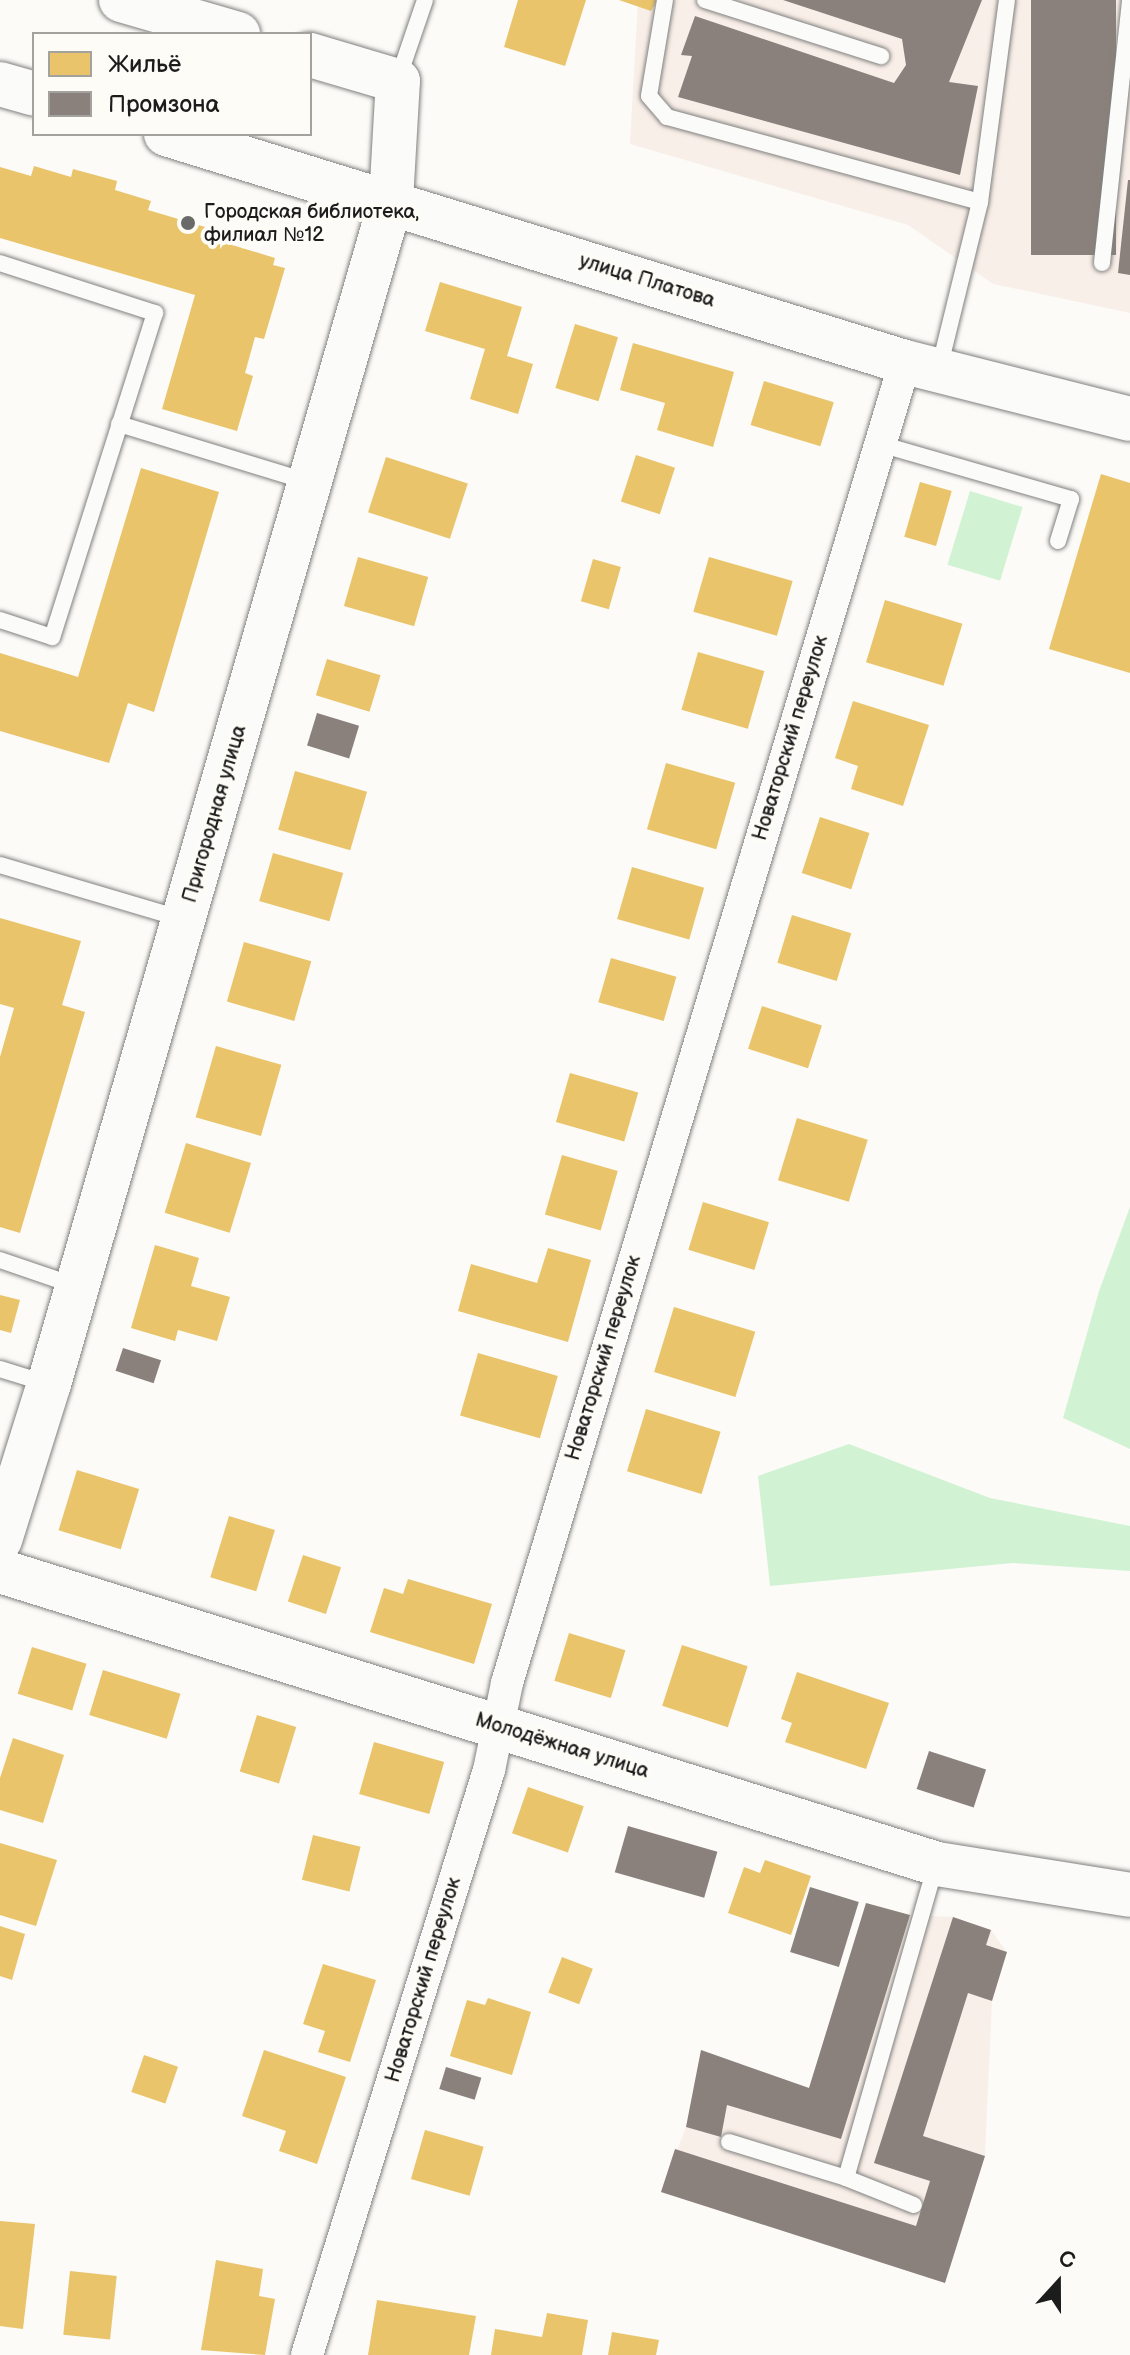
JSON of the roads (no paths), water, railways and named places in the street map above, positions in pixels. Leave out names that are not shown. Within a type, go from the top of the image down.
[{"type":"street","points":[[121,0],[231,32]]},
{"type":"street","points":[[312,56],[398,81]]},
{"type":"street","name":"Пригородная улица","points":[[0,1540],[78,1287],[391,201],[398,81]]},
{"type":"street","points":[[0,84],[32,93]]},
{"type":"street","name":"улица Платова","points":[[173,136],[922,366],[1130,419]]},
{"type":"street","name":"Новаторский переулок","points":[[307,2355],[489,1770],[496,1726],[880,444],[922,366]]},
{"type":"street","name":"Молодёжная улица","points":[[0,1571],[937,1864],[1130,1895]]},
{"type":"lane","points":[[398,81],[425,0]]},
{"type":"lane","points":[[665,0],[649,96],[667,117],[980,202]]},
{"type":"lane","points":[[705,0],[881,56]]},
{"type":"lane","points":[[922,366],[980,202],[1007,0]]},
{"type":"lane","points":[[1102,263],[1130,0]]},
{"type":"lane","points":[[0,263],[155,313],[52,637],[0,620]]},
{"type":"lane","points":[[119,424],[310,482]]},
{"type":"lane","points":[[880,444],[1071,499],[1058,541]]},
{"type":"lane","points":[[0,865],[185,920]]},
{"type":"lane","points":[[0,1260],[78,1287]]},
{"type":"lane","points":[[0,1369],[49,1384]]},
{"type":"lane","points":[[846,2178],[937,1864]]},
{"type":"lane","points":[[729,2142],[846,2178],[914,2205]]},
{"type":"place","name":"Городская библиотека, филиал №12","points":[[188,223]]}]
